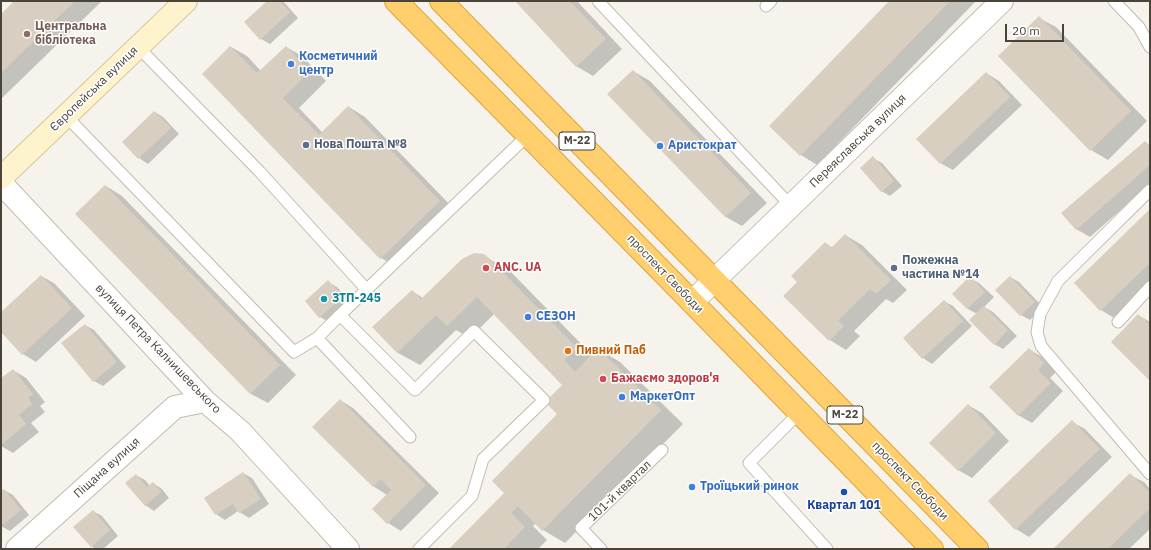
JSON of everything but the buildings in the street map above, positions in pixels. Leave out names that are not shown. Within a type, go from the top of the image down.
[{"type":"highway","name":"проспект Свободи","points":[[396,1],[692,302],[928,548]]},
{"type":"highway","name":"проспект Свободи","points":[[441,1],[977,549]]},
{"type":"street","name":"Європейська вулиця","points":[[1,178],[186,1]]},
{"type":"street","name":"Переяславська вулиця","points":[[692,302],[1002,1]]},
{"type":"street","name":"вулиця Петра Калнишевського","points":[[1,183],[205,401],[240,431],[348,549]]},
{"type":"street","name":"Піщана вулиця","points":[[17,549],[175,407],[205,401]]},
{"type":"lane","points":[[598,1],[790,206]]},
{"type":"lane","points":[[1114,1],[1139,27],[1150,47]]},
{"type":"lane","points":[[138,47],[260,172],[367,290]]},
{"type":"lane","points":[[66,116],[294,352],[317,338],[528,135]]},
{"type":"lane","points":[[1150,190],[1058,281],[1040,314],[1037,332],[1041,346],[1150,474]]},
{"type":"lane","points":[[1118,322],[1150,287]]},
{"type":"lane","points":[[340,315],[415,390],[474,331],[544,400],[483,459],[472,496],[419,549]]},
{"type":"lane","points":[[317,338],[410,437]]},
{"type":"lane","points":[[799,413],[749,463],[827,549]]},
{"type":"lane","name":"101-й квартал","points":[[601,549],[581,528],[662,450]]},
{"type":"place","name":"Центральна бібліотека","points":[[27,34]]},
{"type":"place","name":"Косметичний центр","points":[[291,64]]},
{"type":"place","name":"Нова Пошта №8","points":[[306,145]]},
{"type":"place","name":"Аристократ","points":[[660,146]]},
{"type":"place","name":"ANC. UA","points":[[486,268]]},
{"type":"place","name":"Пожежна частина №14","points":[[894,268]]},
{"type":"place","name":"ЗТП-245","points":[[324,299]]},
{"type":"place","name":"СЕЗОН","points":[[528,317]]},
{"type":"place","name":"Пивний Паб","points":[[568,351]]},
{"type":"place","name":"Бажаємо здоров'я","points":[[603,379]]},
{"type":"place","name":"МаркетОпт","points":[[622,397]]},
{"type":"place","name":"Троїцький ринок","points":[[692,487]]},
{"type":"place","name":"Квартал 101","points":[[844,492]]}]
